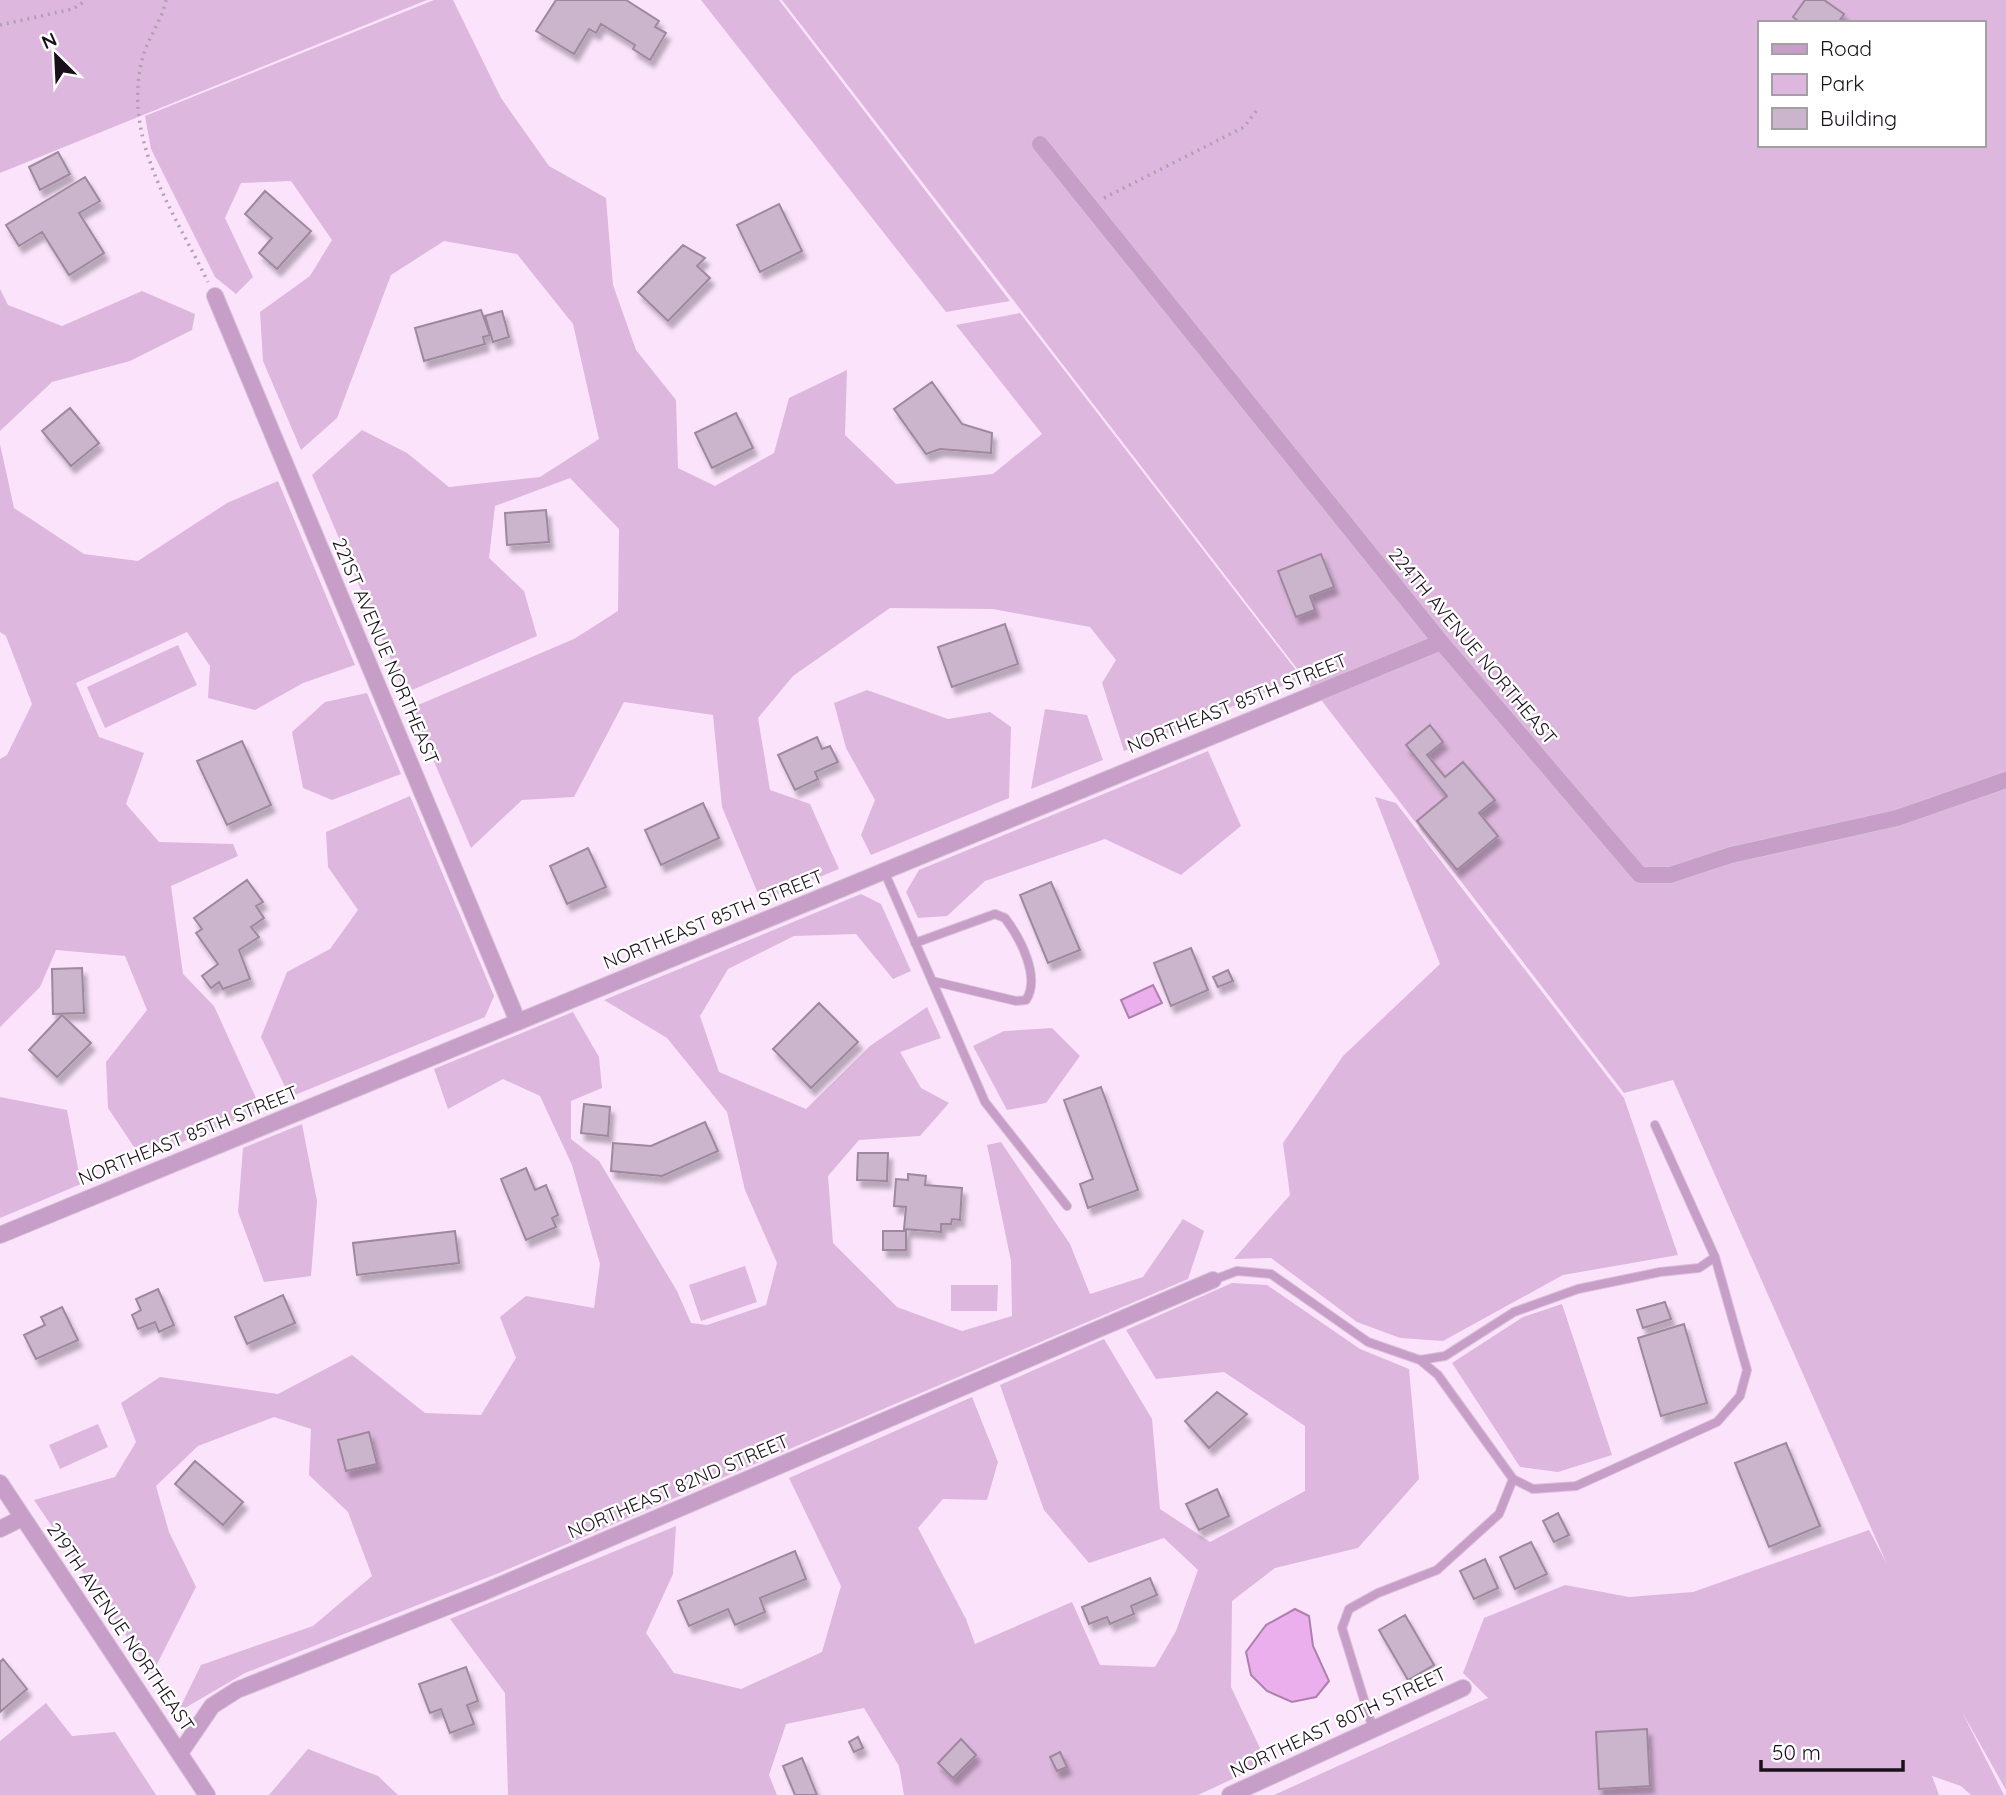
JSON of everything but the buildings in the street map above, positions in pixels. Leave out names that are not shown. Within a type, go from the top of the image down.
[{"type":"street","name":"224TH AVENUE NORTHEAST","points":[[1040,144],[1441,642],[1640,875],[1670,875],[1731,855],[1897,818],[2006,780]]},
{"type":"street","name":"221ST AVENUE NORTHEAST","points":[[215,296],[518,1022]]},
{"type":"street","name":"NORTHEAST 85TH STREET","points":[[0,1235],[1441,642]]},
{"type":"street","name":"NORTHEAST 82ND STREET","points":[[180,1753],[212,1706],[237,1690],[484,1592],[1213,1280]]},
{"type":"street","name":"219TH AVENUE NORTHEAST","points":[[0,1483],[207,1795]]},
{"type":"street","points":[[0,1529],[22,1518]]},
{"type":"street","name":"NORTHEAST 80TH STREET","points":[[1230,1795],[1463,1688]]},
{"type":"lane","points":[[884,871],[985,1102],[1067,1206]]},
{"type":"lane","points":[[915,943],[995,914],[1005,918],[1031,972],[1032,991],[1026,1000],[1016,1001],[932,981]]},
{"type":"lane","points":[[1213,1280],[1237,1271],[1271,1274],[1368,1342],[1420,1360],[1438,1375],[1513,1479],[1533,1489],[1576,1486],[1717,1422],[1740,1396],[1747,1370],[1715,1257],[1655,1125]]},
{"type":"lane","points":[[1420,1360],[1445,1356],[1514,1312],[1578,1289],[1660,1272],[1699,1268],[1715,1257]]},
{"type":"lane","points":[[1373,1729],[1342,1628],[1349,1609],[1377,1593],[1437,1570],[1499,1514],[1513,1479]]},
{"type":"path","points":[[0,25],[74,9],[86,0]]},
{"type":"path","points":[[166,0],[142,61],[138,122],[145,153],[215,296]]},
{"type":"path","points":[[1090,206],[1244,127],[1256,111]]},
{"type":"green space","points":[[0,0],[427,0],[0,173]]},
{"type":"green space","points":[[434,0],[453,0],[501,98],[549,166],[606,198],[613,285],[636,350],[676,400],[678,468],[715,486],[774,453],[789,398],[847,370],[845,435],[896,484],[993,474],[1042,434],[956,325],[1020,313],[1302,678],[1124,751],[1102,683],[1116,660],[1090,627],[993,609],[890,608],[793,676],[758,718],[770,790],[810,804],[839,869],[761,901],[722,807],[713,715],[624,702],[574,797],[522,800],[471,848],[411,708],[574,639],[618,611],[619,529],[570,478],[495,506],[489,558],[524,591],[537,636],[405,693],[312,475],[362,430],[407,453],[449,487],[540,477],[599,439],[573,324],[517,254],[444,241],[391,275],[337,418],[301,450],[263,361],[260,312],[310,276],[332,240],[291,181],[241,183],[225,218],[253,277],[236,294],[215,277],[151,149],[145,116]]},
{"type":"green space","points":[[701,0],[779,0],[1010,301],[946,312]]},
{"type":"green space","points":[[782,0],[2006,0],[2006,1790],[1961,1710],[2004,1795],[1971,1795],[1961,1786],[1932,1776],[1939,1795],[1274,1795],[1488,1698],[1463,1673],[1484,1618],[1565,1585],[1629,1597],[1693,1592],[1869,1530],[1887,1564],[1673,1080],[1624,1093]]},
{"type":"green space","points":[[0,289],[8,305],[62,326],[142,291],[195,314],[192,330],[130,361],[52,382],[0,431]]},
{"type":"green space","points":[[0,444],[14,508],[84,554],[138,561],[227,503],[278,481],[355,665],[303,683],[255,710],[208,698],[210,666],[187,632],[76,683],[99,737],[144,753],[126,804],[159,842],[233,844],[238,856],[171,886],[183,974],[214,1006],[261,1109],[142,1159],[108,1108],[106,1062],[147,1010],[125,956],[56,950],[40,987],[0,1027],[0,759],[7,755],[32,704],[6,636],[0,632]]},
{"type":"green space","points":[[178,645],[197,685],[105,728],[87,687]]},
{"type":"green space","points":[[867,690],[948,719],[990,712],[1011,727],[1009,798],[871,855],[861,835],[875,800],[846,748],[834,703]]},
{"type":"green space","points":[[367,693],[401,774],[332,800],[303,788],[292,732],[325,702]]},
{"type":"green space","points":[[1045,709],[1087,715],[1103,760],[1031,789]]},
{"type":"green space","points":[[1208,751],[1241,826],[1181,875],[1105,839],[985,881],[947,916],[918,918],[906,892],[919,870]]},
{"type":"green space","points":[[410,796],[494,996],[485,1017],[290,1097],[261,1037],[287,972],[330,949],[358,910],[328,867],[326,832]]},
{"type":"green space","points":[[1375,797],[1396,803],[1624,1098],[1678,1255],[1563,1275],[1443,1341],[1400,1338],[1357,1322],[1271,1258],[1234,1259],[1290,1195],[1283,1143],[1343,1056],[1440,964]]},
{"type":"green space","points":[[861,894],[881,904],[911,971],[893,979],[856,934],[794,936],[728,969],[700,1016],[719,1072],[806,1109],[870,1046],[927,1007],[941,1038],[900,1052],[921,1088],[949,1103],[920,1136],[859,1140],[828,1176],[833,1243],[897,1307],[962,1331],[1012,1316],[1011,1261],[987,1145],[1001,1142],[1070,1244],[1090,1294],[1143,1277],[1183,1219],[1204,1231],[1188,1279],[499,1573],[245,1673],[178,1712],[201,1665],[313,1626],[372,1576],[348,1512],[309,1475],[311,1429],[274,1417],[198,1446],[156,1486],[169,1532],[196,1587],[152,1674],[34,1500],[115,1477],[136,1442],[121,1403],[160,1377],[278,1394],[352,1355],[425,1413],[481,1415],[516,1358],[500,1317],[526,1296],[594,1308],[600,1264],[572,1165],[540,1096],[503,1079],[448,1109],[434,1069],[573,1012],[599,1057],[602,1088],[571,1101],[571,1139],[599,1161],[677,1291],[691,1323],[707,1325],[766,1305],[777,1263],[745,1190],[727,1112],[667,1038],[604,1000]]},
{"type":"green space","points":[[1052,1028],[1080,1056],[1046,1103],[1007,1110],[973,1046],[1004,1031]]},
{"type":"green space","points":[[0,1097],[67,1110],[81,1184],[0,1218]]},
{"type":"green space","points":[[302,1124],[317,1201],[311,1276],[264,1282],[238,1212],[243,1148]]},
{"type":"green space","points":[[745,1266],[757,1302],[701,1321],[689,1285]]},
{"type":"green space","points":[[1232,1283],[1267,1285],[1360,1349],[1409,1369],[1419,1479],[1358,1548],[1275,1568],[1232,1601],[1231,1687],[1267,1763],[1198,1795],[904,1795],[899,1766],[864,1708],[786,1724],[769,1775],[777,1795],[508,1795],[505,1693],[450,1619],[676,1526],[673,1574],[646,1633],[674,1673],[741,1689],[822,1652],[841,1586],[789,1478],[972,1397],[998,1462],[987,1500],[943,1499],[918,1528],[966,1619],[975,1644],[1072,1602],[1100,1665],[1155,1667],[1176,1631],[1198,1570],[1164,1538],[1089,1563],[1044,1510],[1000,1385],[1104,1339],[1152,1419],[1160,1509],[1210,1542],[1305,1491],[1305,1426],[1224,1372],[1156,1379],[1126,1330]]},
{"type":"green space","points":[[951,1285],[998,1285],[997,1311],[951,1311]]},
{"type":"green space","points":[[1562,1304],[1612,1455],[1558,1472],[1520,1467],[1452,1363],[1523,1317]]},
{"type":"green space","points":[[98,1424],[108,1447],[60,1469],[49,1445]]},
{"type":"green space","points":[[46,1703],[72,1736],[115,1732],[156,1795],[0,1795],[0,1741]]},
{"type":"green space","points":[[308,1749],[378,1776],[398,1795],[269,1795]]},
{"type":"shaded area","points":[[1153,985],[1162,1003],[1129,1018],[1121,1000]]},
{"type":"shaded area","points":[[1295,1609],[1309,1616],[1313,1646],[1329,1681],[1316,1697],[1292,1702],[1267,1691],[1251,1675],[1246,1652],[1266,1625]]}]
